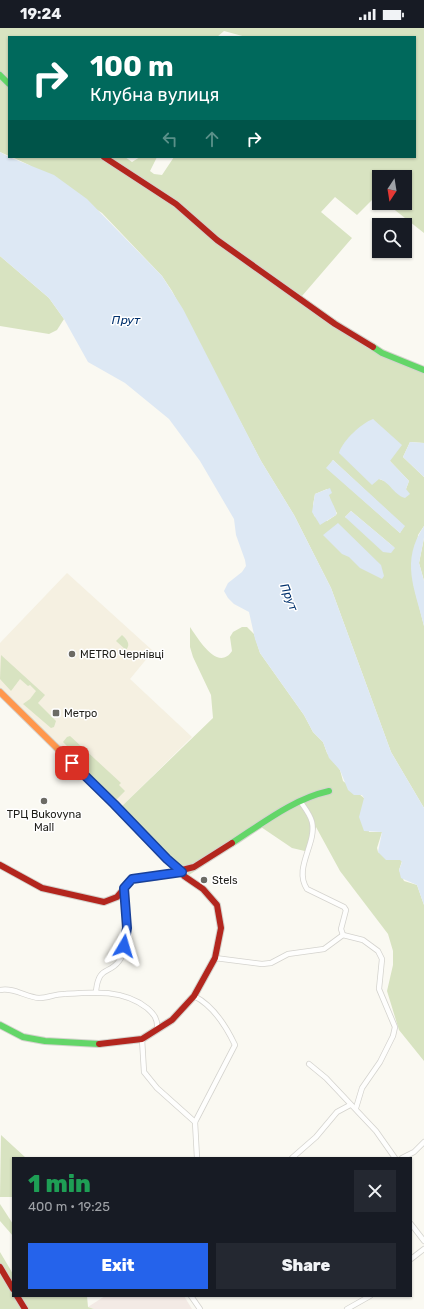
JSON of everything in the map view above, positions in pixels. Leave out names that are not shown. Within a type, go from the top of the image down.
[{"type":"main road","points":[[0,75],[8,83]]},
{"type":"main road","points":[[106,158],[176,204],[217,240],[335,324],[382,353],[424,370]]},
{"type":"main road","points":[[0,692],[114,804],[167,859],[182,872],[184,876],[203,889],[217,905],[221,928],[215,958],[194,996],[172,1020],[157,1028],[142,1039],[98,1045],[44,1041],[23,1037],[0,1025]]},
{"type":"main road","points":[[0,865],[42,888],[97,902],[111,900],[117,897],[132,879],[182,872],[194,867],[300,800],[329,791]]},
{"type":"main road","points":[[0,1267],[12,1287]]},
{"type":"main road","points":[[18,1297],[25,1309]]},
{"type":"street","points":[[300,800],[312,822],[312,832],[303,866],[304,884],[307,889],[344,907],[346,910],[341,929],[343,935]]},
{"type":"street","points":[[96,991],[99,977],[104,971],[120,961],[122,955],[127,928],[124,888]]},
{"type":"street","points":[[215,958],[262,964],[271,963],[288,954],[324,949],[343,935]]},
{"type":"street","points":[[343,935],[363,940],[378,951],[382,959],[379,989],[395,1027],[393,1036],[380,1062],[362,1088],[356,1108]]},
{"type":"street","points":[[0,990],[13,991],[37,998],[96,991],[134,999],[156,1017],[158,1023],[157,1028]]},
{"type":"street","points":[[194,996],[216,1014],[226,1027],[235,1045],[195,1122],[197,1157]]},
{"type":"street","points":[[142,1039],[144,1072],[157,1088],[195,1122]]},
{"type":"street","points":[[309,1064],[326,1078],[350,1105],[356,1108],[383,1139],[394,1157]]},
{"type":"street","points":[[293,1157],[316,1137],[337,1112],[350,1105]]},
{"type":"street","points":[[404,1157],[414,1152],[424,1142]]},
{"type":"street","points":[[412,1225],[424,1241]]},
{"type":"street","points":[[412,1258],[424,1249]]},
{"type":"street","points":[[192,1297],[200,1309]]},
{"type":"street","points":[[346,1309],[368,1297]]},
{"type":"shaded area","points":[[67,573],[153,651],[130,679],[192,737],[120,808],[0,691],[0,643]]},
{"type":"shaded area","points":[[103,1297],[185,1297],[192,1309],[94,1309],[88,1307]]},
{"type":"green space","points":[[0,28],[424,28],[424,233],[412,224],[412,218],[405,218],[395,210],[412,210],[412,170],[372,170],[372,200],[357,215],[335,197],[321,212],[352,238],[302,296],[356,334],[413,366],[424,369],[424,443],[410,442],[403,457],[424,477],[424,526],[418,535],[413,582],[424,626],[424,808],[391,752],[331,588],[294,515],[261,461],[172,291],[162,276],[102,213],[29,165],[14,158],[126,158],[132,162],[138,158],[156,158],[150,171],[154,174],[162,175],[173,158],[416,158],[416,36],[242,36],[224,31],[218,36],[8,36],[8,156],[0,152]],"holes":[[[373,419],[390,461],[409,481],[406,489],[379,479]],[[333,460],[404,526],[400,533],[327,468]],[[327,489],[331,504],[337,513],[336,515],[327,521],[314,516],[313,505],[315,494]],[[351,511],[395,548],[345,517]]]},
{"type":"green space","points":[[0,256],[49,298],[64,319],[57,330],[49,334],[0,326]]},
{"type":"green space","points":[[424,538],[424,581],[419,563]]},
{"type":"green space","points":[[190,627],[209,652],[221,658],[227,657],[232,651],[230,637],[233,632],[242,627],[247,627],[254,634],[260,653],[304,715],[313,732],[323,742],[327,753],[340,770],[343,781],[364,798],[369,832],[382,832],[377,848],[378,852],[392,860],[400,859],[402,861],[399,870],[404,881],[417,885],[424,905],[424,1061],[399,1030],[387,991],[393,965],[393,951],[388,934],[340,871],[316,827],[309,852],[292,848],[261,827],[189,875],[120,808],[213,718],[211,695],[193,657],[190,647]]},
{"type":"green space","points":[[122,635],[127,640],[128,646],[126,650],[116,641]]},
{"type":"green space","points":[[1,655],[45,695],[38,703],[56,721],[54,727],[51,728],[23,704],[30,699],[36,691],[30,685],[28,686],[20,679],[11,691],[0,679]]},
{"type":"green space","points":[[70,736],[121,783],[119,785],[125,791],[116,800],[69,757],[70,749],[63,742]]},
{"type":"green space","points":[[1,1135],[25,1157],[12,1157],[12,1197],[0,1197]]},
{"type":"green space","points":[[0,1204],[12,1222],[12,1235],[0,1221]]},
{"type":"green space","points":[[0,1252],[12,1272],[12,1297],[87,1297],[88,1307],[94,1309],[0,1309]]},
{"type":"water","name":"Прут","points":[[0,152],[8,156],[8,158],[12,158],[54,175],[87,199],[162,276],[183,309],[261,461],[294,515],[331,588],[391,752],[424,808],[424,905],[417,885],[401,878],[399,870],[402,862],[400,860],[386,860],[378,852],[382,832],[364,831],[359,817],[364,798],[362,795],[354,795],[348,790],[340,770],[329,758],[323,742],[313,732],[304,715],[260,653],[255,639],[249,612],[234,604],[224,591],[228,583],[242,572],[246,566],[245,560],[236,535],[234,519],[200,461],[169,419],[125,383],[88,362],[64,319],[49,298],[0,256]]},
{"type":"water","points":[[373,419],[402,445],[390,461],[409,481],[406,489],[410,494],[405,498],[398,494],[383,480],[379,479],[372,485],[339,453],[344,443],[353,433]]},
{"type":"water","points":[[410,442],[424,443],[424,477],[403,457]]},
{"type":"water","points":[[333,460],[405,526],[400,533],[326,468]]},
{"type":"water","points":[[330,488],[332,493],[329,495],[336,510],[336,515],[320,525],[312,512],[315,494]]},
{"type":"water","points":[[351,511],[395,548],[391,553],[383,552],[345,517]]},
{"type":"water","points":[[338,523],[381,565],[384,576],[382,579],[360,568],[349,557],[342,554],[323,535]]},
{"type":"water","points":[[424,526],[424,538],[419,563],[424,581],[424,626],[414,587],[411,563],[417,539]]},
{"type":"traffic: fast","points":[[0,75],[8,83]]},
{"type":"traffic: fast","points":[[373,347],[382,353],[424,370]]},
{"type":"traffic: fast","points":[[232,843],[279,812],[303,800],[329,791]]},
{"type":"traffic: fast","points":[[0,1025],[23,1037],[45,1041],[99,1044]]},
{"type":"traffic: slow","points":[[0,692],[123,813]]},
{"type":"traffic: jam","points":[[106,158],[176,204],[217,240],[335,324],[373,347]]},
{"type":"traffic: jam","points":[[99,1044],[142,1039],[172,1020],[194,996],[215,958],[221,928],[217,905],[203,889],[184,876],[182,871],[167,859],[123,813]]},
{"type":"traffic: jam","points":[[0,865],[42,888],[104,902],[117,897],[132,879],[154,877],[194,867],[232,843]]},
{"type":"traffic: jam","points":[[0,1267],[12,1287]]},
{"type":"traffic: jam","points":[[18,1297],[25,1309]]},
{"type":"place","name":"METRO Чернівці","points":[[72,654]]},
{"type":"place","name":"Метро","points":[[56,713]]},
{"type":"place","name":"ТРЦ Bukovyna Mall","points":[[44,801]]},
{"type":"place","name":"Stels","points":[[204,880]]},
{"type":"route","points":[[72,763],[167,859],[182,872],[132,879],[128,882],[124,888],[127,928],[124,946]]}]
